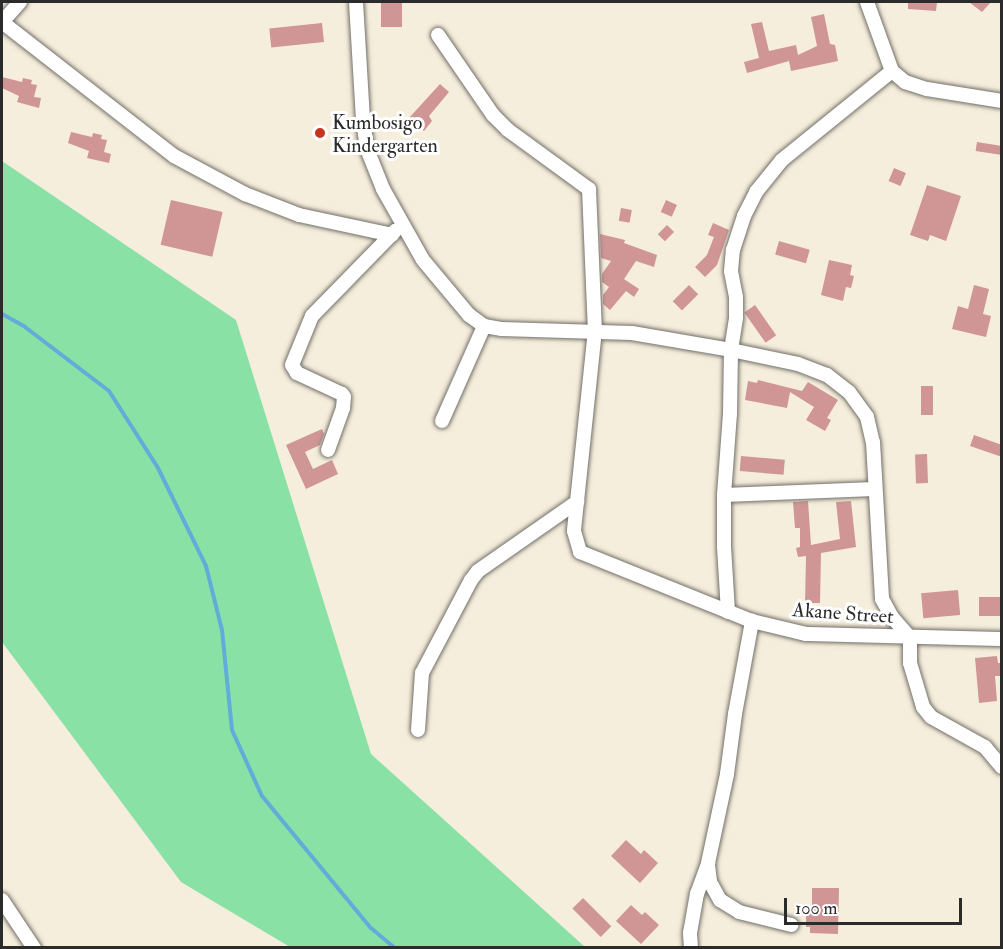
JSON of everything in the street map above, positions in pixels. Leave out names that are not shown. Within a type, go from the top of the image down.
[{"type":"street","points":[[20,2],[2,22],[174,156],[245,194],[299,215],[392,235]]},
{"type":"street","points":[[356,2],[363,120],[367,149],[383,189],[423,260],[447,292],[469,315],[484,326],[501,329],[595,330],[661,337],[731,350],[798,364],[827,375],[849,392],[867,417],[873,442],[882,599],[892,617],[910,638],[909,663],[922,707],[931,717],[985,747],[1002,767]]},
{"type":"street","points":[[867,2],[892,71],[905,82],[927,89],[1002,101]]},
{"type":"street","points":[[418,730],[422,674],[471,580],[478,571],[577,502],[595,330],[589,189],[500,123],[438,35]]},
{"type":"street","points":[[728,612],[724,495],[730,414],[731,350],[736,317],[736,297],[731,272],[733,250],[744,216],[756,192],[782,160],[892,71]]},
{"type":"street","points":[[328,450],[344,408],[344,398],[342,394],[292,370],[292,365],[312,316],[403,222]]},
{"type":"street","points":[[442,421],[484,326]]},
{"type":"street","points":[[724,495],[874,489]]},
{"type":"street","name":"Akane Street","points":[[577,502],[575,539],[579,552],[752,621],[806,634],[1002,639]]},
{"type":"street","points":[[691,948],[690,933],[697,894],[708,863],[727,774],[752,621]]},
{"type":"street","points":[[708,863],[710,882],[720,900],[739,912],[790,925]]},
{"type":"street","points":[[2,900],[34,948]]},
{"type":"green space","points":[[2,161],[236,320],[371,754],[585,947],[290,947],[181,882],[2,642]]},
{"type":"building","points":[[381,2],[402,2],[402,27],[381,27]]},
{"type":"building","points":[[908,2],[937,2],[936,11],[908,9]]},
{"type":"building","points":[[969,2],[991,2],[982,12]]},
{"type":"building","points":[[824,14],[830,44],[835,45],[838,61],[791,71],[789,61],[747,73],[744,62],[759,58],[751,24],[762,22],[769,51],[796,45],[798,55],[817,46],[811,17]]},
{"type":"building","points":[[322,23],[324,42],[271,47],[269,29]]},
{"type":"building","points":[[2,77],[22,82],[23,78],[32,80],[31,84],[37,85],[34,97],[41,98],[39,108],[17,102],[19,96],[2,88]]},
{"type":"building","points":[[440,84],[449,92],[429,116],[432,121],[424,131],[409,118]]},
{"type":"building","points":[[71,132],[92,137],[93,133],[102,135],[101,139],[107,140],[104,152],[111,154],[109,163],[87,158],[89,151],[68,143]]},
{"type":"building","points":[[977,142],[1002,146],[1000,155],[976,151]]},
{"type":"building","points":[[894,168],[906,173],[900,186],[889,181]]},
{"type":"building","points":[[927,185],[961,196],[946,241],[930,235],[928,241],[910,235]]},
{"type":"building","points":[[171,200],[223,212],[212,257],[161,245]]},
{"type":"building","points":[[666,200],[677,205],[672,217],[661,212]]},
{"type":"building","points":[[621,208],[632,210],[630,223],[619,221]]},
{"type":"building","points":[[713,223],[729,230],[717,265],[705,277],[695,267],[707,255],[714,237],[708,235]]},
{"type":"building","points":[[667,225],[674,232],[665,241],[658,234]]},
{"type":"building","points":[[600,234],[625,240],[624,243],[657,255],[654,267],[636,261],[624,279],[639,289],[634,297],[626,291],[610,310],[603,304],[603,295],[609,287],[602,282],[602,274],[611,261],[601,258]]},
{"type":"building","points":[[779,241],[810,250],[806,263],[775,254]]},
{"type":"building","points":[[829,260],[852,265],[850,275],[854,276],[851,288],[846,287],[843,301],[821,295]]},
{"type":"building","points":[[689,285],[698,294],[682,310],[673,301]]},
{"type":"building","points":[[974,285],[989,289],[983,314],[991,316],[986,337],[952,329],[958,306],[968,309]]},
{"type":"building","points":[[755,305],[776,335],[766,343],[744,312]]},
{"type":"building","points":[[758,380],[802,391],[808,382],[838,400],[827,418],[831,420],[825,431],[806,420],[814,407],[790,392],[787,408],[745,400],[748,381],[757,383]]},
{"type":"building","points":[[921,386],[933,386],[933,415],[921,415]]},
{"type":"building","points":[[322,429],[324,434],[320,445],[305,452],[313,469],[332,460],[338,474],[306,489],[286,445]]},
{"type":"building","points":[[974,435],[1002,445],[1002,457],[970,446]]},
{"type":"building","points":[[915,454],[927,454],[928,483],[916,483]]},
{"type":"building","points":[[741,456],[785,460],[784,475],[740,471]]},
{"type":"building","points":[[808,501],[811,545],[840,539],[836,502],[851,501],[856,547],[821,553],[820,603],[805,603],[806,556],[798,557],[796,548],[800,547],[800,528],[795,528],[793,502]]},
{"type":"building","points":[[958,590],[960,615],[923,618],[921,593]]},
{"type":"building","points":[[979,597],[1002,597],[1002,616],[979,616]]},
{"type":"building","points":[[997,656],[998,663],[1002,663],[1002,676],[995,676],[997,701],[979,703],[975,658]]},
{"type":"building","points":[[626,840],[641,854],[644,850],[658,863],[640,883],[611,856]]},
{"type":"building","points":[[812,888],[839,888],[838,934],[810,933],[810,927],[806,927],[806,911],[812,911]]},
{"type":"building","points":[[583,898],[611,926],[601,937],[572,909]]},
{"type":"building","points":[[631,905],[642,915],[645,912],[659,925],[641,944],[616,921]]},
{"type":"waterway","points":[[2,314],[25,327],[109,391],[158,468],[206,566],[222,630],[232,730],[262,796],[371,928],[395,948]]},
{"type":"place","name":"Kumbosigo Kindergarten","points":[[320,133]]}]
